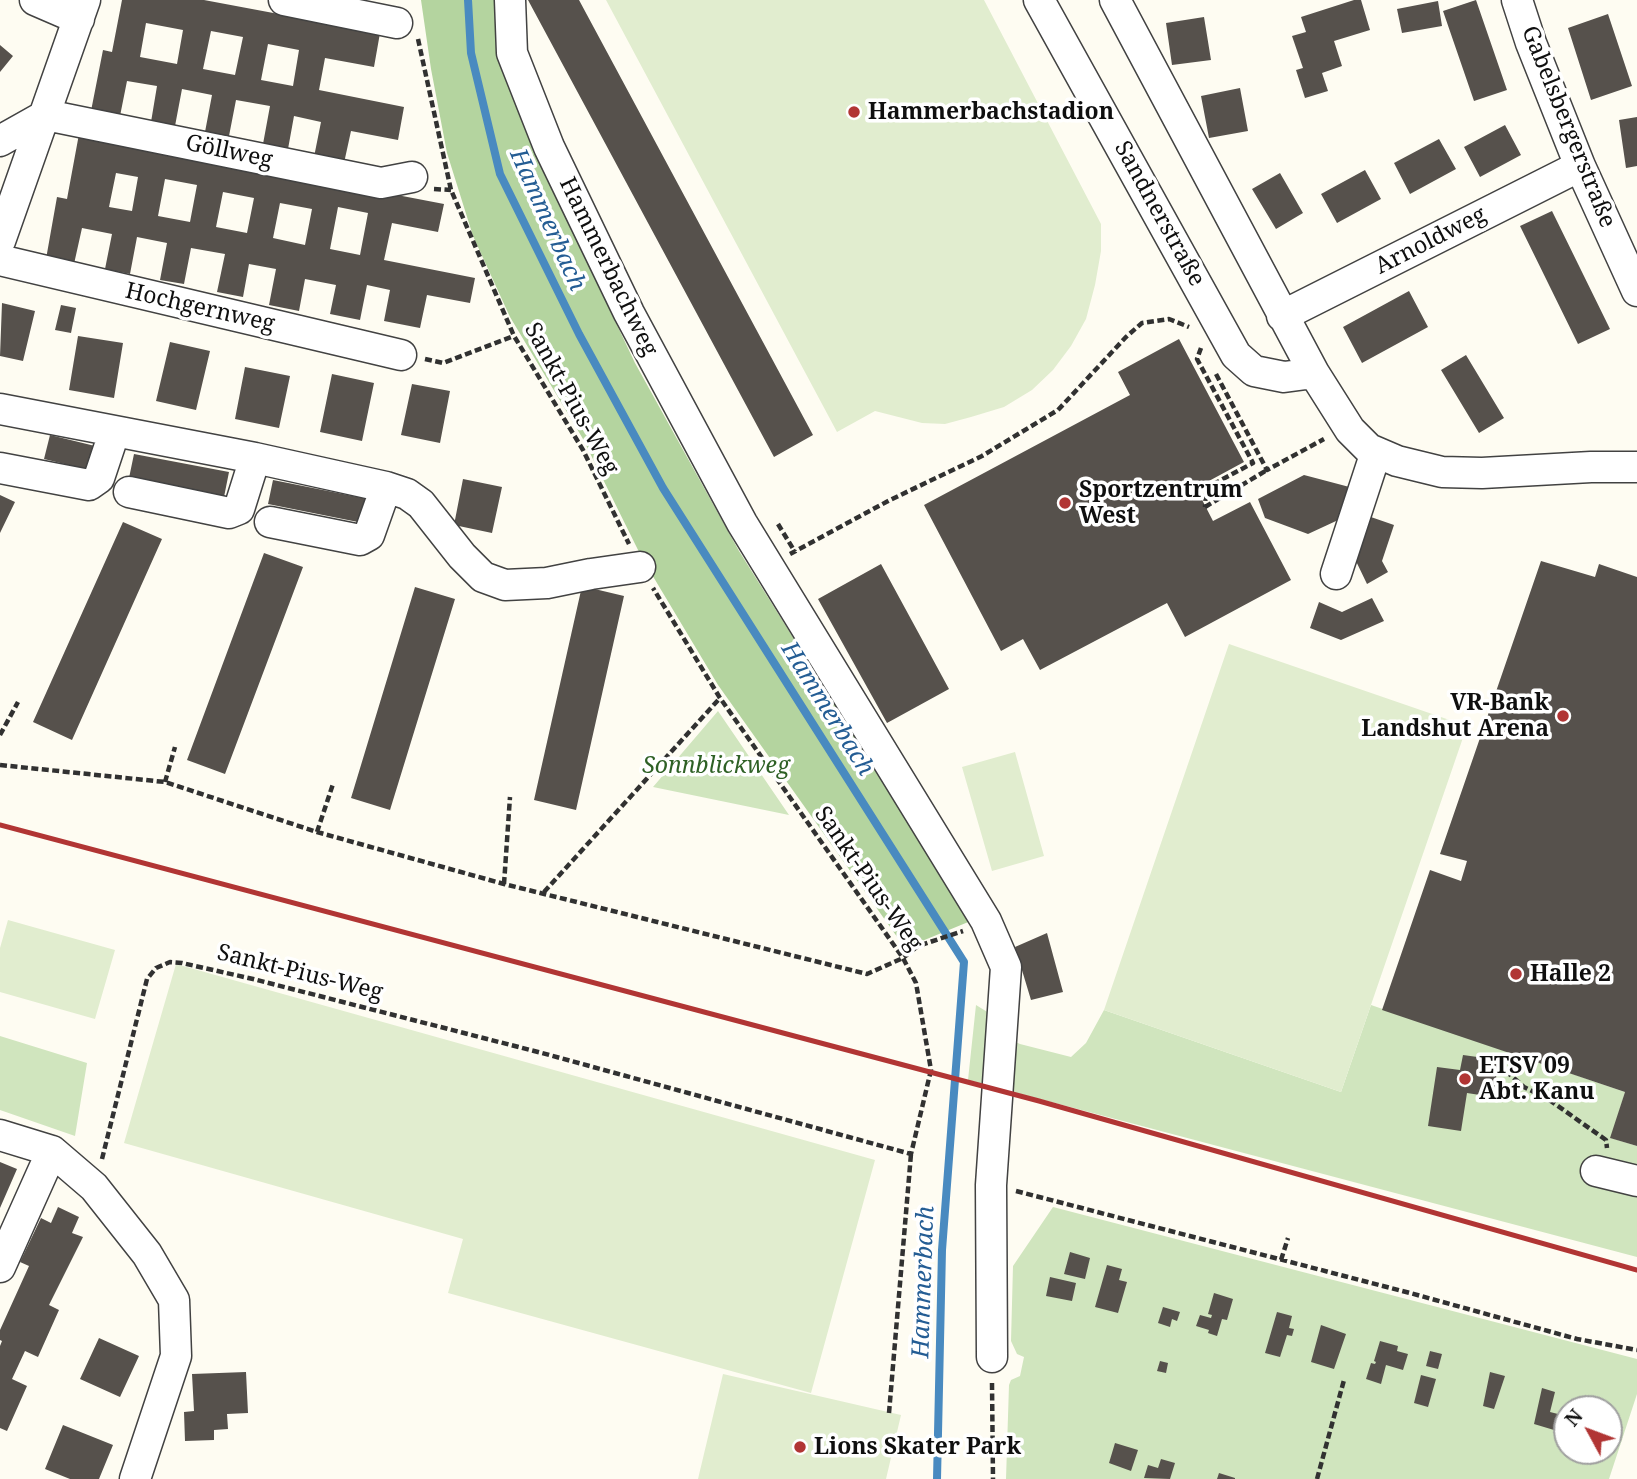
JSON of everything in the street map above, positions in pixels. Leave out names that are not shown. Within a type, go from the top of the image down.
[{"type":"street","points":[[0,241],[82,9],[35,0]]},
{"type":"street","points":[[284,0],[406,27]]},
{"type":"street","name":"Hammerbachweg","points":[[510,0],[512,53],[549,147],[629,313],[742,523],[986,921],[1006,967],[991,1185],[992,1357]]},
{"type":"street","name":"Sandnerstraße","points":[[1039,0],[1236,355],[1254,370],[1284,377],[1314,373]]},
{"type":"street","points":[[1115,0],[1314,373],[1350,430],[1369,449],[1397,461],[1442,472],[1637,467]]},
{"type":"street","name":"Gabelsbergerstraße","points":[[1517,0],[1531,43],[1580,166],[1637,291]]},
{"type":"street","points":[[0,141],[46,115]]},
{"type":"street","name":"Göllweg","points":[[46,115],[381,183],[412,177]]},
{"type":"street","name":"Arnoldweg","points":[[1282,316],[1580,166]]},
{"type":"street","name":"Hochgernweg","points":[[0,260],[401,355]]},
{"type":"street","points":[[0,409],[255,458],[407,494],[421,504],[462,556],[483,577],[505,585],[547,583],[640,567]]},
{"type":"street","points":[[0,468],[89,485],[99,478],[114,433]]},
{"type":"street","points":[[1336,574],[1376,452]]},
{"type":"street","points":[[129,492],[229,513],[239,509],[255,458]]},
{"type":"street","points":[[271,522],[360,540],[369,535],[386,487]]},
{"type":"street","points":[[0,1135],[52,1152],[94,1187],[147,1254],[174,1300],[176,1356],[135,1479]]},
{"type":"street","points":[[0,1267],[52,1152]]},
{"type":"street","points":[[1596,1171],[1637,1181]]},
{"type":"path","name":"Sankt-Pius-Weg","points":[[94,1187],[147,979],[156,968],[170,962],[253,979],[529,1049],[911,1154],[931,1070],[916,983],[904,958],[720,698],[640,567],[583,450],[514,336],[451,190],[406,27]]},
{"type":"path","points":[[768,565],[890,500],[982,456],[1058,410],[1142,323],[1169,319],[1190,328]]},
{"type":"path","points":[[401,355],[443,363],[514,336]]},
{"type":"path","points":[[1196,338],[1208,360]]},
{"type":"path","points":[[1201,348],[1197,359],[1253,463],[1206,488],[1205,507],[1321,440],[1350,430]]},
{"type":"path","points":[[1214,372],[1267,470]]},
{"type":"path","points":[[778,524],[795,552]]},
{"type":"path","points":[[543,892],[720,698]]},
{"type":"path","points":[[0,735],[18,702]]},
{"type":"path","points":[[164,782],[175,747]]},
{"type":"path","points":[[0,765],[164,782],[317,832],[503,884],[867,974],[904,958],[918,946],[965,930]]},
{"type":"path","points":[[317,832],[333,784]]},
{"type":"path","points":[[503,884],[510,797]]},
{"type":"path","points":[[1498,1064],[1524,1087],[1548,1099],[1606,1140],[1608,1145],[1596,1171]]},
{"type":"path","points":[[889,1413],[911,1154]]},
{"type":"path","points":[[991,1185],[1577,1339],[1637,1350]]},
{"type":"path","points":[[1282,1260],[1288,1238]]},
{"type":"path","points":[[992,1357],[993,1479]]},
{"type":"path","points":[[1317,1479],[1344,1380]]},
{"type":"green space","points":[[421,0],[496,0],[537,156],[635,363],[739,551],[851,730],[978,918],[905,948],[718,685],[642,558],[583,439],[510,317],[473,236],[447,153]]},
{"type":"green space","name":"Hammerbachstadion","points":[[606,0],[984,0],[1101,224],[1101,251],[1086,319],[1053,370],[1032,390],[1004,407],[971,417],[945,424],[922,423],[875,411],[837,432]]},
{"type":"green space","points":[[1229,644],[1467,726],[1341,1092],[1104,1010]]},
{"type":"green space","name":"Sonnblickweg","points":[[718,711],[789,815],[653,787]]},
{"type":"green space","points":[[1015,752],[1044,856],[992,871],[962,767]]},
{"type":"green space","points":[[8,920],[115,950],[95,1019],[0,992],[0,948]]},
{"type":"green space","points":[[176,964],[875,1160],[811,1393],[448,1293],[463,1239],[124,1143]]},
{"type":"green space","points":[[976,1005],[989,1013],[990,1030],[1020,1044],[1071,1057],[1086,1043],[1104,1010],[1341,1092],[1371,1005],[1625,1092],[1611,1138],[1637,1146],[1637,1257],[968,1080]]},
{"type":"green space","points":[[0,1036],[87,1063],[75,1136],[0,1110]]},
{"type":"green space","points":[[1053,1207],[1637,1359],[1637,1394],[1623,1436],[1623,1395],[1553,1395],[1553,1465],[1614,1465],[1609,1479],[1006,1479],[1009,1385],[1011,1380],[1020,1376],[1024,1357],[1017,1354],[1011,1341],[1013,1266]]},
{"type":"green space","name":"Lions Skater Park","points":[[723,1374],[901,1415],[886,1479],[698,1479]]},
{"type":"building","points":[[122,0],[204,0],[380,33],[374,67],[325,58],[319,90],[404,107],[398,140],[351,131],[344,163],[314,157],[321,122],[294,116],[288,149],[263,144],[270,106],[236,100],[229,136],[205,132],[212,95],[182,89],[175,126],[151,122],[157,86],[127,81],[120,116],[91,111],[103,50],[112,52]],"holes":[[[146,23],[183,30],[177,64],[140,57]],[[211,31],[243,37],[235,75],[203,69]],[[268,44],[299,50],[293,86],[261,80]]]},
{"type":"building","points":[[528,0],[579,0],[813,435],[774,457]]},
{"type":"building","points":[[1361,0],[1370,30],[1334,41],[1342,66],[1322,73],[1328,91],[1305,98],[1296,70],[1303,68],[1292,36],[1306,32],[1301,17]]},
{"type":"building","points":[[1476,0],[1507,90],[1474,101],[1443,11]]},
{"type":"building","points":[[1438,1],[1442,26],[1402,33],[1397,9]]},
{"type":"building","points":[[1608,14],[1632,86],[1591,100],[1568,28]]},
{"type":"building","points":[[1204,17],[1211,60],[1172,65],[1166,23]]},
{"type":"building","points":[[0,45],[13,56],[0,72]]},
{"type":"building","points":[[1240,88],[1248,131],[1209,138],[1201,96]]},
{"type":"building","points":[[1637,117],[1637,166],[1626,168],[1619,120]]},
{"type":"building","points":[[1505,125],[1521,155],[1480,177],[1464,147]]},
{"type":"building","points":[[79,134],[444,204],[438,232],[392,223],[384,260],[475,278],[470,303],[427,295],[420,328],[384,321],[390,290],[367,285],[360,320],[330,314],[336,285],[305,279],[299,311],[269,305],[276,269],[249,264],[243,297],[217,292],[225,254],[191,248],[184,284],[160,280],[167,243],[137,237],[130,274],[105,269],[112,234],[82,228],[74,264],[46,259],[57,197],[67,199]],"holes":[[[116,173],[138,177],[132,211],[109,207]],[[165,179],[197,185],[190,222],[158,216]],[[223,192],[254,198],[247,233],[216,227]],[[280,203],[312,209],[305,245],[273,238]],[[338,207],[368,213],[360,255],[330,249]]]},
{"type":"building","points":[[1439,139],[1456,169],[1410,194],[1394,163]]},
{"type":"building","points":[[1365,170],[1381,199],[1337,223],[1321,194]]},
{"type":"building","points":[[1280,173],[1303,213],[1276,229],[1252,189]]},
{"type":"building","points":[[1552,211],[1610,329],[1578,344],[1520,226]]},
{"type":"building","points":[[1409,291],[1428,327],[1362,363],[1343,327]]},
{"type":"building","points":[[2,303],[35,311],[23,361],[0,356]]},
{"type":"building","points":[[61,305],[76,308],[71,333],[55,330]]},
{"type":"building","points":[[78,336],[123,343],[114,398],[69,390]]},
{"type":"building","name":"Sportzentrum West","points":[[1179,339],[1244,462],[1196,488],[1213,521],[1250,502],[1291,580],[1185,637],[1167,603],[1040,670],[1023,639],[1001,651],[924,505],[1130,395],[1118,372]]},
{"type":"building","points":[[170,342],[210,351],[196,410],[156,401]]},
{"type":"building","points":[[1466,355],[1504,418],[1479,433],[1441,370]]},
{"type":"building","points":[[245,367],[290,376],[279,428],[235,419]]},
{"type":"building","points":[[332,374],[374,383],[362,441],[320,432]]},
{"type":"building","points":[[412,384],[450,391],[440,443],[401,435]]},
{"type":"building","points":[[50,435],[95,446],[89,470],[44,459]]},
{"type":"building","points":[[134,454],[229,472],[224,497],[129,478]]},
{"type":"building","points":[[1304,475],[1357,489],[1349,515],[1308,534],[1265,518],[1258,499]]},
{"type":"building","points":[[463,479],[502,487],[492,533],[454,525]]},
{"type":"building","points":[[273,480],[368,499],[363,523],[268,504]]},
{"type":"building","points":[[0,495],[15,502],[0,533]]},
{"type":"building","points":[[1368,516],[1394,525],[1382,561],[1388,572],[1367,584],[1354,557]]},
{"type":"building","points":[[123,522],[162,539],[72,740],[33,722]]},
{"type":"building","points":[[264,553],[303,567],[225,774],[187,760]]},
{"type":"building","points":[[1541,561],[1595,577],[1599,564],[1637,577],[1637,1146],[1610,1138],[1625,1092],[1382,1010],[1430,870],[1461,881],[1467,861],[1440,854]]},
{"type":"building","points":[[881,564],[949,689],[887,723],[818,599]]},
{"type":"building","points":[[582,586],[624,596],[576,810],[534,800]]},
{"type":"building","points":[[415,587],[455,599],[390,810],[351,798]]},
{"type":"building","points":[[1372,598],[1384,621],[1341,640],[1310,628],[1319,602],[1342,612]]},
{"type":"building","points":[[1047,933],[1063,992],[1031,1000],[1015,947]]},
{"type":"building","points":[[1463,1055],[1499,1060],[1493,1097],[1467,1093],[1461,1131],[1428,1126],[1437,1067],[1460,1070]]},
{"type":"building","points":[[0,1162],[17,1169],[0,1208]]},
{"type":"building","points":[[58,1207],[79,1217],[72,1233],[83,1237],[49,1305],[59,1310],[38,1357],[25,1351],[12,1379],[27,1386],[7,1431],[0,1428],[0,1330],[29,1266],[20,1262],[41,1218],[51,1223]]},
{"type":"building","points":[[1070,1252],[1090,1258],[1085,1279],[1064,1274]]},
{"type":"building","points":[[1107,1265],[1122,1269],[1119,1280],[1127,1282],[1118,1313],[1095,1307]]},
{"type":"building","points":[[1050,1277],[1076,1283],[1072,1301],[1046,1296]]},
{"type":"building","points":[[1214,1293],[1233,1299],[1227,1320],[1222,1319],[1217,1336],[1196,1326],[1200,1315],[1211,1318],[1212,1315],[1208,1314]]},
{"type":"building","points":[[1163,1307],[1180,1312],[1177,1321],[1172,1319],[1170,1327],[1158,1323]]},
{"type":"building","points":[[1277,1312],[1292,1316],[1289,1328],[1294,1329],[1292,1336],[1287,1335],[1280,1357],[1265,1353]]},
{"type":"building","points":[[1321,1325],[1346,1334],[1334,1369],[1311,1362]]},
{"type":"building","points":[[99,1338],[139,1356],[120,1397],[80,1379]]},
{"type":"building","points":[[1380,1341],[1398,1346],[1397,1351],[1408,1354],[1403,1370],[1386,1365],[1381,1384],[1366,1379],[1371,1363],[1376,1362],[1374,1361]]},
{"type":"building","points":[[1430,1351],[1442,1354],[1438,1369],[1426,1366]]},
{"type":"building","points":[[1160,1361],[1168,1363],[1166,1373],[1157,1371]]},
{"type":"building","points":[[246,1372],[248,1413],[227,1414],[228,1429],[214,1430],[214,1440],[185,1441],[184,1412],[194,1411],[192,1374]]},
{"type":"building","points":[[1490,1372],[1505,1376],[1494,1409],[1483,1406]]},
{"type":"building","points":[[1421,1375],[1436,1379],[1428,1407],[1414,1403]]},
{"type":"building","points":[[1542,1388],[1555,1392],[1550,1412],[1553,1413],[1553,1430],[1534,1424]]},
{"type":"building","points":[[63,1425],[113,1445],[99,1479],[70,1479],[45,1469]]},
{"type":"building","points":[[1115,1443],[1138,1450],[1131,1471],[1109,1463]]},
{"type":"building","points":[[1161,1459],[1175,1463],[1170,1479],[1144,1478],[1148,1465],[1158,1468]]},
{"type":"building","points":[[1219,1473],[1235,1478],[1235,1479],[1217,1479]]},
{"type":"waterway","name":"Hammerbach","points":[[468,0],[471,53],[500,174],[579,334],[663,488],[964,962],[942,1250],[937,1479]]},
{"type":"railway","points":[[0,825],[1039,1101],[1637,1270]]},
{"type":"place","name":"Hammerbachstadion","points":[[854,112]]},
{"type":"place","name":"Sportzentrum West","points":[[1065,503]]},
{"type":"place","name":"VR-Bank Landshut Arena","points":[[1563,716]]},
{"type":"place","name":"Halle 2","points":[[1516,974]]},
{"type":"place","name":"ETSV 09 Abt. Kanu","points":[[1465,1079]]},
{"type":"place","name":"Lions Skater Park","points":[[800,1447]]}]
